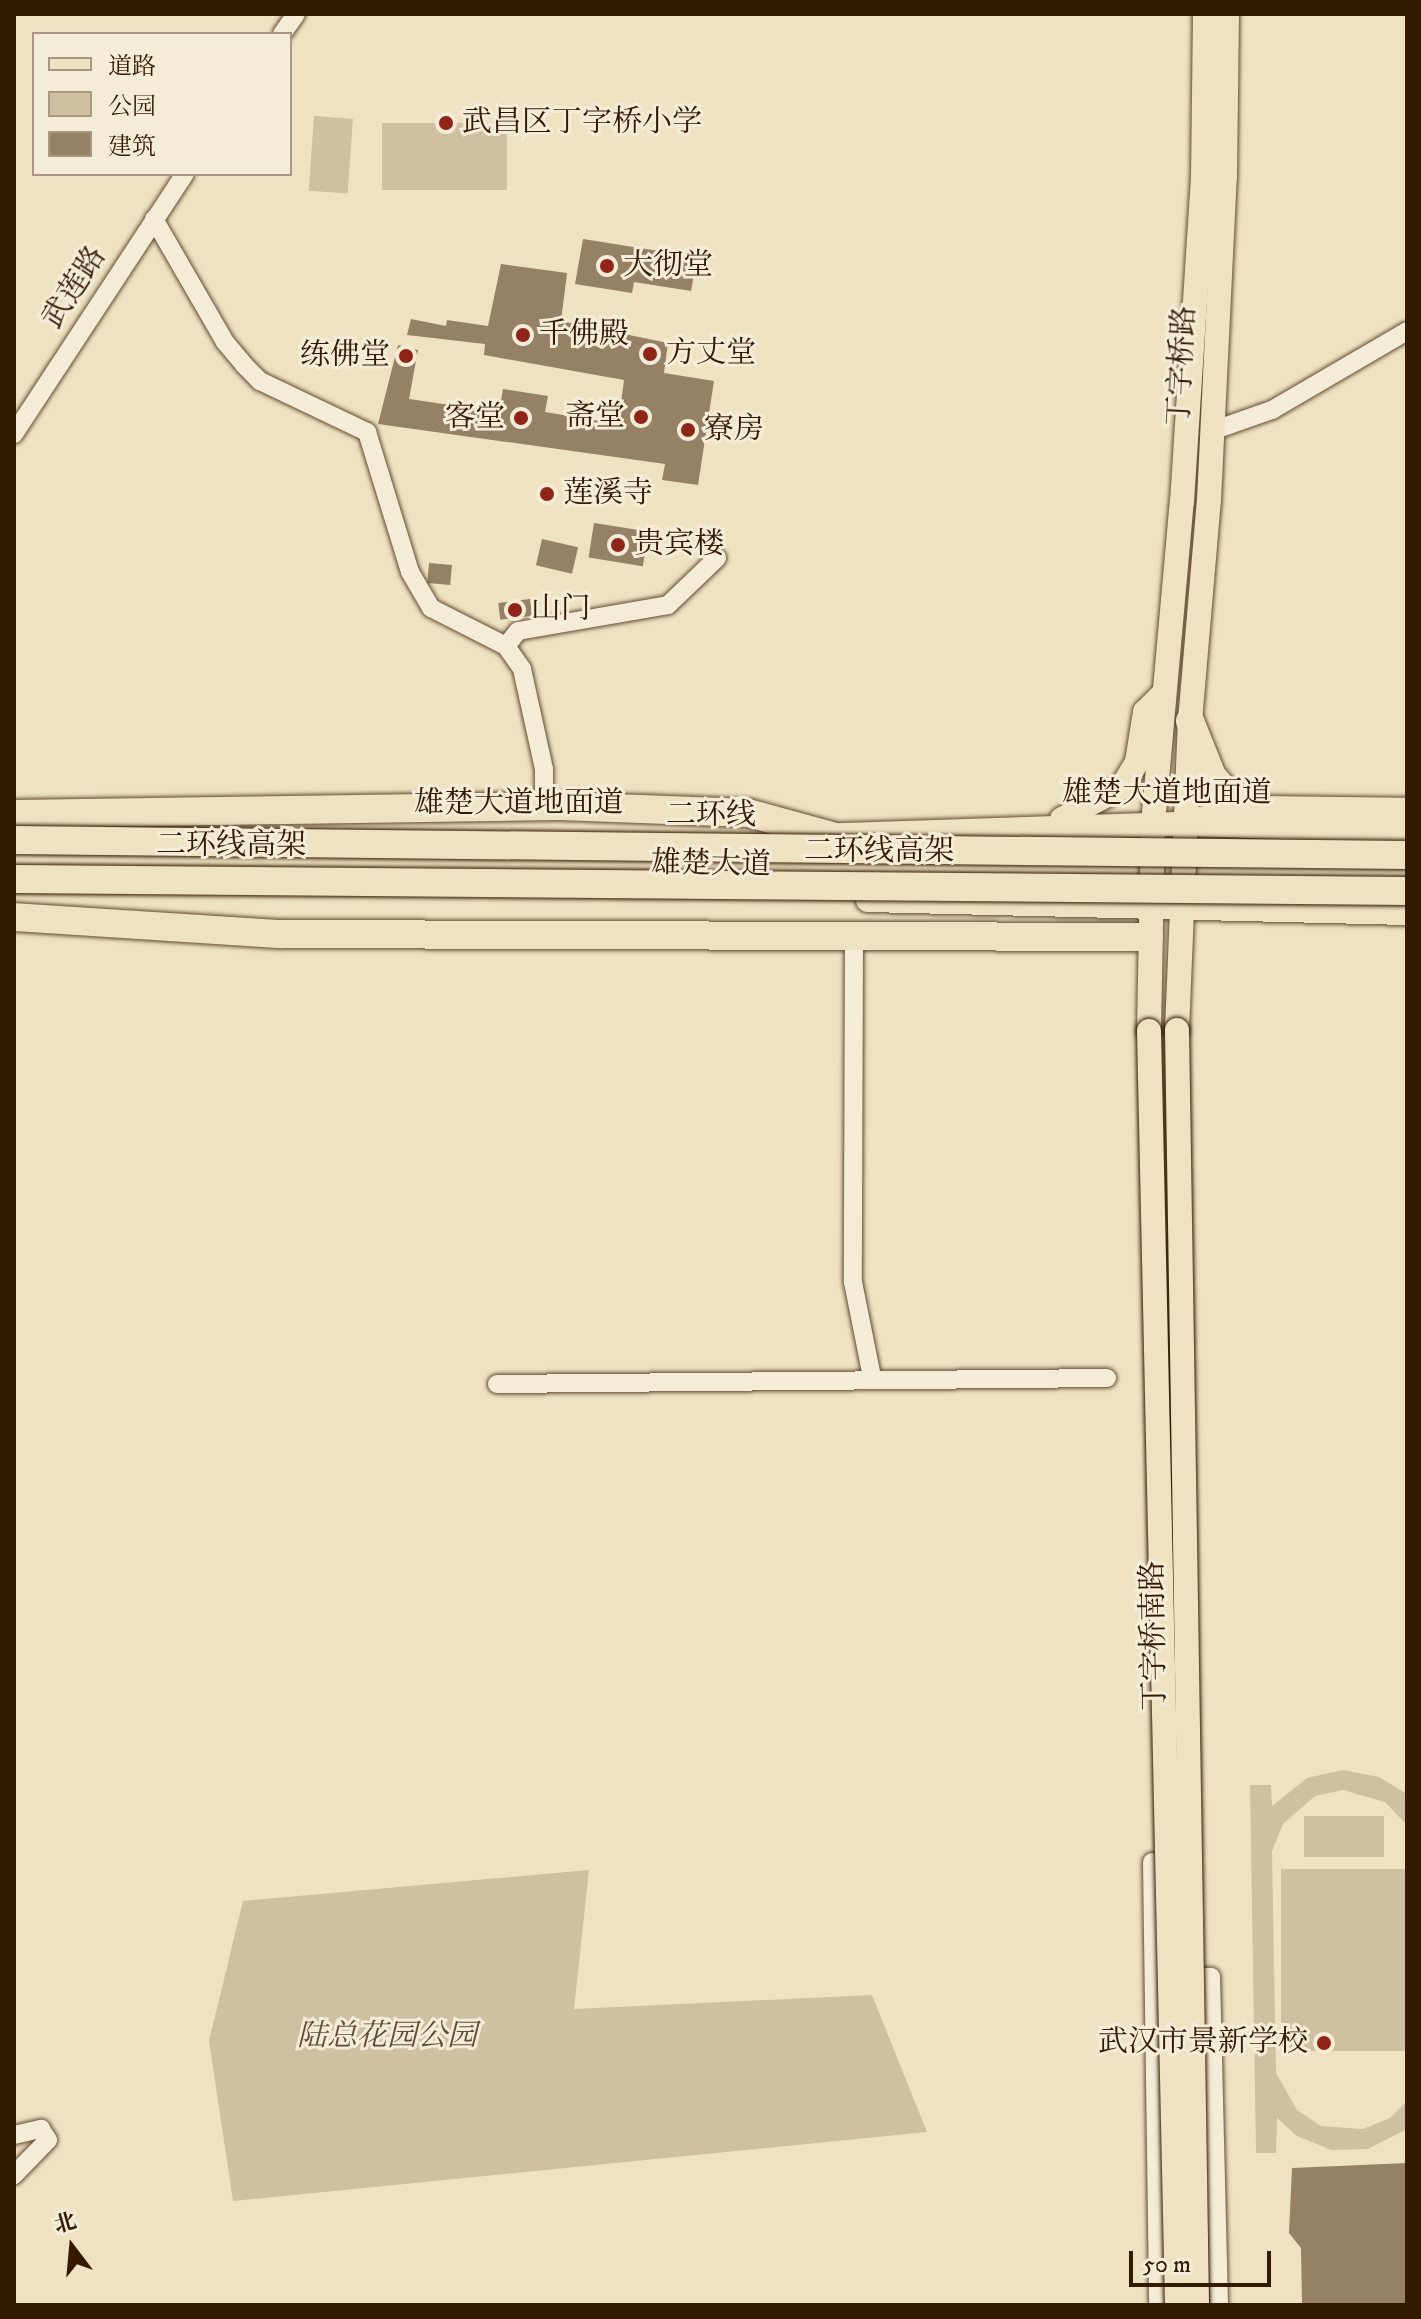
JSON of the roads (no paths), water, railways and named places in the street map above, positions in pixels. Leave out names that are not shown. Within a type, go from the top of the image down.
[{"type":"highway","points":[[1190,721],[1220,788],[1254,810]]},
{"type":"highway","points":[[14,814],[544,806],[748,813],[832,836]]},
{"type":"highway","points":[[1185,824],[1254,810],[1407,812]]},
{"type":"highway","name":"二环线","points":[[14,837],[1407,855]]},
{"type":"highway","name":"二环线高架","points":[[14,879],[1407,891]]},
{"type":"highway","points":[[14,917],[279,934],[1149,937]]},
{"type":"main road","name":"丁字桥路","points":[[1153,824],[1162,694],[1182,502],[1201,209],[1205,14]]},
{"type":"main road","name":"丁字桥路","points":[[1185,824],[1212,431],[1225,176],[1227,14]]},
{"type":"main road","points":[[1046,825],[1100,803],[1122,787],[1137,762],[1145,712],[1162,694]]},
{"type":"main road","name":"雄楚大道地面道","points":[[14,837],[832,836],[1046,825],[1153,824],[1407,831]]},
{"type":"main road","name":"丁字桥南路","points":[[1153,824],[1149,1031],[1177,2305]]},
{"type":"main road","name":"丁字桥南路","points":[[1185,824],[1177,1030],[1197,2305]]},
{"type":"main road","name":"雄楚大道","points":[[14,888],[1407,913]]},
{"type":"street","points":[[283,32],[296,14]]},
{"type":"street","name":"武莲路","points":[[14,434],[184,176]]},
{"type":"street","points":[[154,219],[225,342],[252,373],[367,432],[410,572],[431,608],[506,646],[522,669],[544,769],[544,806]]},
{"type":"street","points":[[1212,431],[1272,410],[1407,331]]},
{"type":"street","points":[[506,646],[518,631],[668,605],[717,558]]},
{"type":"street","points":[[854,936],[853,1282],[872,1377]]},
{"type":"street","points":[[497,1384],[872,1377],[1107,1378]]},
{"type":"street","points":[[1152,1862],[1158,2305]]},
{"type":"street","points":[[1153,1979],[1211,1977],[1219,2305]]},
{"type":"street","points":[[14,2135],[41,2129],[48,2140],[14,2175]]},
{"type":"place","name":"武昌区丁字桥小学","points":[[446,123]]},
{"type":"place","name":"大彻堂","points":[[607,266]]},
{"type":"place","name":"千佛殿","points":[[523,335]]},
{"type":"place","name":"方丈堂","points":[[650,354]]},
{"type":"place","name":"练佛堂","points":[[406,356]]},
{"type":"place","name":"斋堂","points":[[641,417]]},
{"type":"place","name":"客堂","points":[[521,418]]},
{"type":"place","name":"寮房","points":[[688,430]]},
{"type":"place","name":"莲溪寺","points":[[547,494]]},
{"type":"place","name":"贵宾楼","points":[[618,545]]},
{"type":"place","name":"山门","points":[[515,610]]},
{"type":"place","name":"武汉市景新学校","points":[[1324,2043]]},
{"type":"park label","name":"陆总花园公园","points":[[387,2037]]}]
